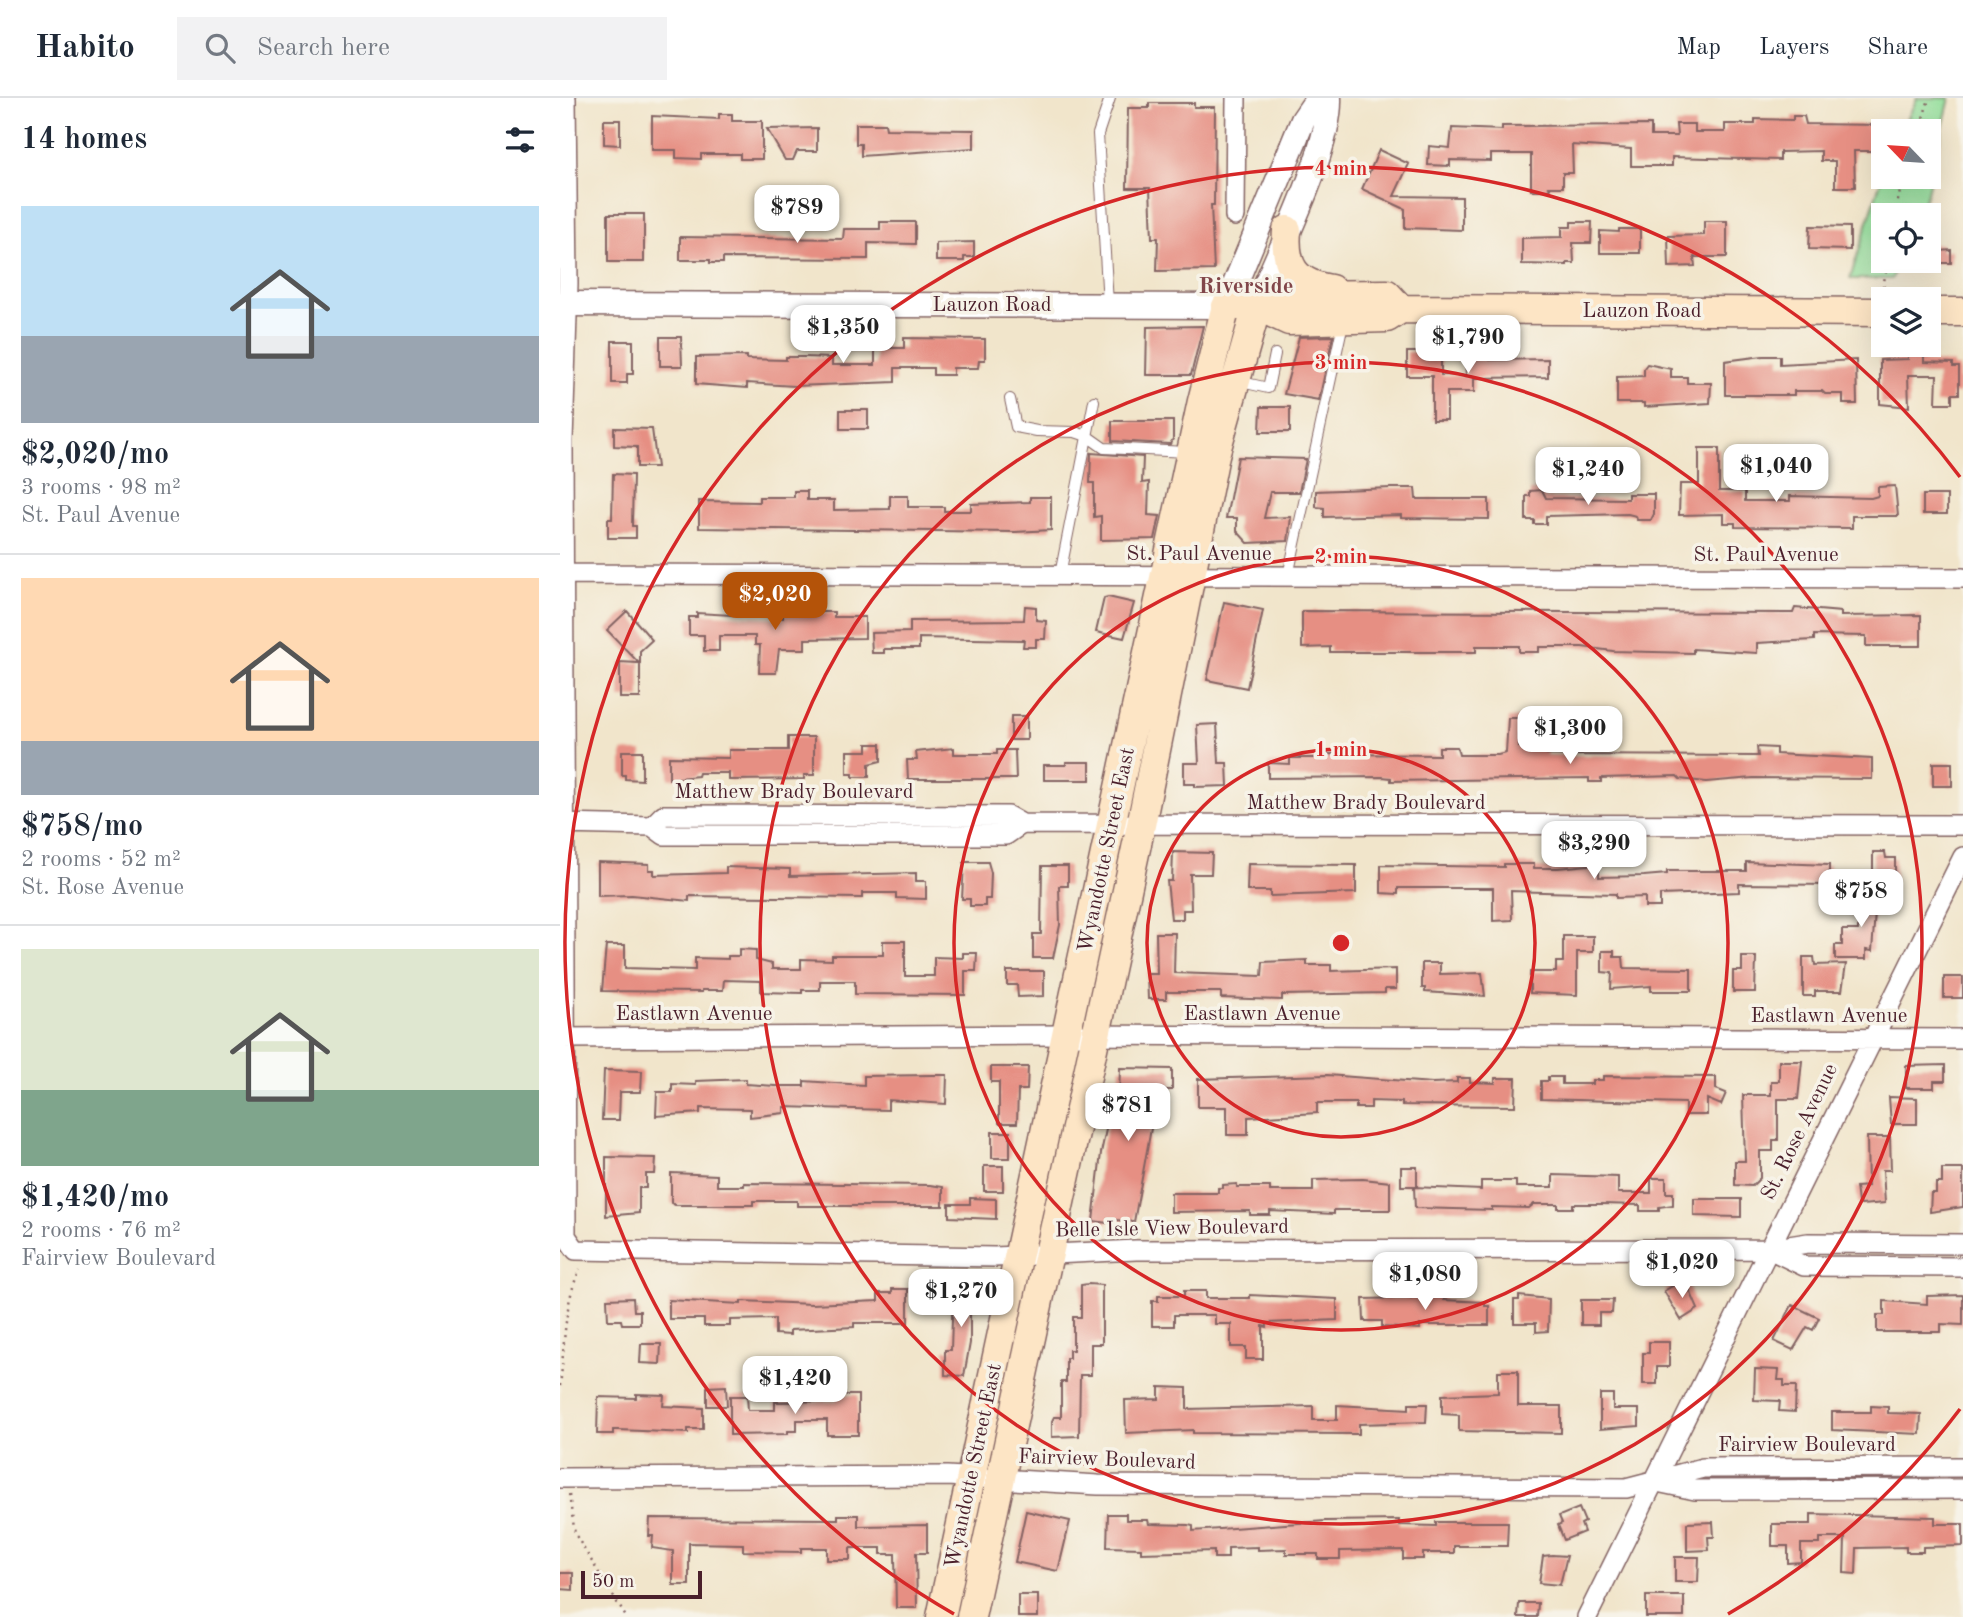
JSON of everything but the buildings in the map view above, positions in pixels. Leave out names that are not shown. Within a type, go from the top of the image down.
[{"type":"main road","points":[[1287,230],[1286,251],[1290,267],[1303,280],[1320,287],[1365,295]]},
{"type":"main road","name":"Lauzon Road","points":[[1226,306],[1257,306],[1295,295],[1387,294],[1401,309]]},
{"type":"main road","name":"Lauzon Road","points":[[1257,306],[1289,321],[1387,318],[1401,309],[1871,300]]},
{"type":"main road","name":"Wyandotte Street East","points":[[971,1617],[1141,825],[1178,576],[1203,454],[1226,306]]},
{"type":"main road","name":"Wyandotte Street East","points":[[1203,454],[1233,380],[1257,306]]},
{"type":"main road","points":[[1941,312],[1963,312]]},
{"type":"main road","name":"Wyandotte Street East","points":[[941,1617],[1112,825],[1178,576]]},
{"type":"street","points":[[566,98],[562,574],[563,1038],[566,1236],[579,1258]]},
{"type":"street","points":[[1235,216],[1236,98]]},
{"type":"street","name":"Wyandotte Street East","points":[[1226,306],[1303,120],[1318,98]]},
{"type":"street","name":"Wyandotte Street East","points":[[1257,306],[1320,149],[1330,113],[1329,98]]},
{"type":"street","name":"Lauzon Road","points":[[564,304],[1226,306]]},
{"type":"street","name":"St. Paul Avenue","points":[[562,574],[1963,578]]},
{"type":"street","name":"Matthew Brady Boulevard","points":[[563,824],[652,826],[664,835],[1006,835],[1022,824],[1963,825]]},
{"type":"street","name":"St. Rose Avenue","points":[[1587,1617],[1963,856]]},
{"type":"street","name":"Eastlawn Avenue","points":[[563,1038],[1066,1035],[1963,1039]]},
{"type":"street","name":"Belle Isle View Boulevard","points":[[579,1258],[1019,1255],[1164,1250],[1769,1249],[1808,1243],[1963,1244]]},
{"type":"street","name":"Belle Isle View Boulevard","points":[[1769,1249],[1804,1266],[1963,1267]]},
{"type":"street","name":"Fairview Boulevard","points":[[562,1483],[971,1478],[1098,1485],[1626,1488],[1703,1468],[1963,1467]]},
{"type":"street","name":"Fairview Boulevard","points":[[1653,1482],[1695,1490],[1963,1489]]},
{"type":"lane","points":[[1108,304],[1098,134],[1110,98]]},
{"type":"lane","points":[[1289,576],[1344,320]]},
{"type":"lane","points":[[1233,380],[1268,388],[1275,354]]},
{"type":"lane","points":[[1010,399],[1016,427],[1087,436],[1104,448],[1203,454]]},
{"type":"lane","points":[[1060,575],[1094,401]]},
{"type":"path","points":[[1923,119],[1929,99]]},
{"type":"path","points":[[560,1385],[566,1317],[579,1258]]},
{"type":"path","points":[[562,1483],[572,1499],[575,1534],[626,1617]]},
{"type":"green space","points":[[1917,98],[1950,98],[1941,135],[1941,119],[1907,119]]},
{"type":"green space","points":[[1878,189],[1928,189],[1923,203],[1874,203]]},
{"type":"green space","points":[[1871,212],[1871,273],[1894,273],[1892,279],[1850,279]]},
{"type":"district","name":"Riverside","points":[[1246,286]]}]
